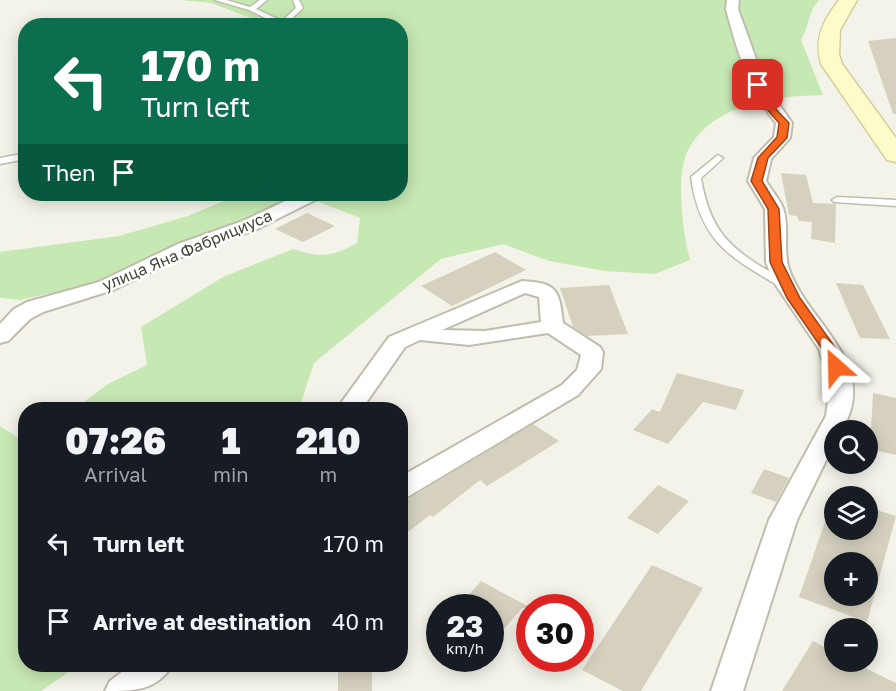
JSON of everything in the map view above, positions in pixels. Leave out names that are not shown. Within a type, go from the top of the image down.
[{"type":"main road","points":[[848,0],[828,34],[826,49],[832,64],[896,155]]},
{"type":"street","points":[[727,691],[783,520],[819,448],[838,416],[842,385],[830,350],[786,285],[776,262],[774,209],[757,181],[763,158],[782,138],[784,123],[768,106],[748,64],[732,9],[733,0]]},
{"type":"street","name":"улица Яна Фабрициуса","points":[[0,336],[22,314],[35,307],[106,286],[185,248],[250,225],[298,201]]},
{"type":"street","points":[[354,402],[398,342],[522,287],[538,288],[549,294],[552,326]]},
{"type":"street","points":[[408,484],[532,413],[584,379],[592,366],[592,352],[552,326],[488,339],[444,339],[418,333]]},
{"type":"street","points":[[121,691],[146,672]]},
{"type":"lane","points":[[218,0],[251,9],[270,18]]},
{"type":"lane","points":[[251,9],[264,0]]},
{"type":"lane","points":[[291,18],[300,8],[296,0]]},
{"type":"lane","points":[[0,161],[18,158]]},
{"type":"lane","points":[[718,158],[696,177],[698,198],[712,231],[732,253],[786,285]]},
{"type":"lane","points":[[837,200],[896,202]]},
{"type":"green space","points":[[181,0],[819,0],[812,11],[801,40],[823,95],[786,97],[747,105],[729,112],[699,134],[688,150],[682,174],[683,220],[690,260],[655,274],[605,271],[549,261],[503,244],[441,259],[314,363],[301,402],[84,402],[108,384],[147,365],[141,327],[223,277],[293,249],[326,255],[357,243],[360,218],[317,201],[408,201],[408,18],[251,18],[211,3]]},
{"type":"green space","points":[[223,201],[284,201],[244,222],[173,246],[105,281],[20,300],[0,298],[0,252],[119,236],[188,216]]},
{"type":"green space","points":[[0,426],[18,438],[18,672],[69,672],[41,691],[0,691]]},
{"type":"building","points":[[896,38],[896,114],[893,114],[868,41]]},
{"type":"building","points":[[781,173],[806,175],[813,203],[836,204],[835,243],[811,239],[812,222],[799,221],[797,216],[789,215]]},
{"type":"building","points":[[307,213],[335,226],[303,242],[275,229]]},
{"type":"building","points":[[495,252],[526,270],[452,306],[421,286]]},
{"type":"building","points":[[836,283],[863,285],[890,339],[860,338]]},
{"type":"building","points":[[609,285],[628,334],[587,336],[573,327],[560,288]]},
{"type":"building","points":[[677,373],[744,390],[736,410],[703,402],[668,444],[633,430],[652,409],[660,412]]},
{"type":"building","points":[[873,393],[896,398],[896,455],[878,451],[878,420],[872,420]]},
{"type":"building","points":[[533,424],[559,441],[487,486],[480,480],[433,517],[430,515],[408,532],[408,499]]},
{"type":"building","points":[[764,469],[789,478],[776,502],[751,493]]},
{"type":"building","points":[[658,485],[689,501],[658,534],[627,518]]},
{"type":"building","points":[[878,510],[896,516],[878,582],[878,552],[824,552],[824,606],[871,606],[868,618],[856,618],[799,597],[824,525],[824,540],[878,540]]},
{"type":"building","points":[[652,565],[703,588],[641,691],[623,691],[586,672],[594,672],[594,652]]},
{"type":"building","points":[[481,581],[516,600],[516,615],[504,629],[504,594],[470,594]]},
{"type":"building","points":[[813,641],[824,647],[824,672],[873,672],[896,683],[896,691],[782,691]]},
{"type":"building","points":[[338,672],[372,672],[372,691],[338,691]]},
{"type":"route","points":[[758,85],[768,106],[784,123],[782,138],[763,158],[757,181],[774,209],[776,262],[783,281],[830,350],[836,367]]}]
